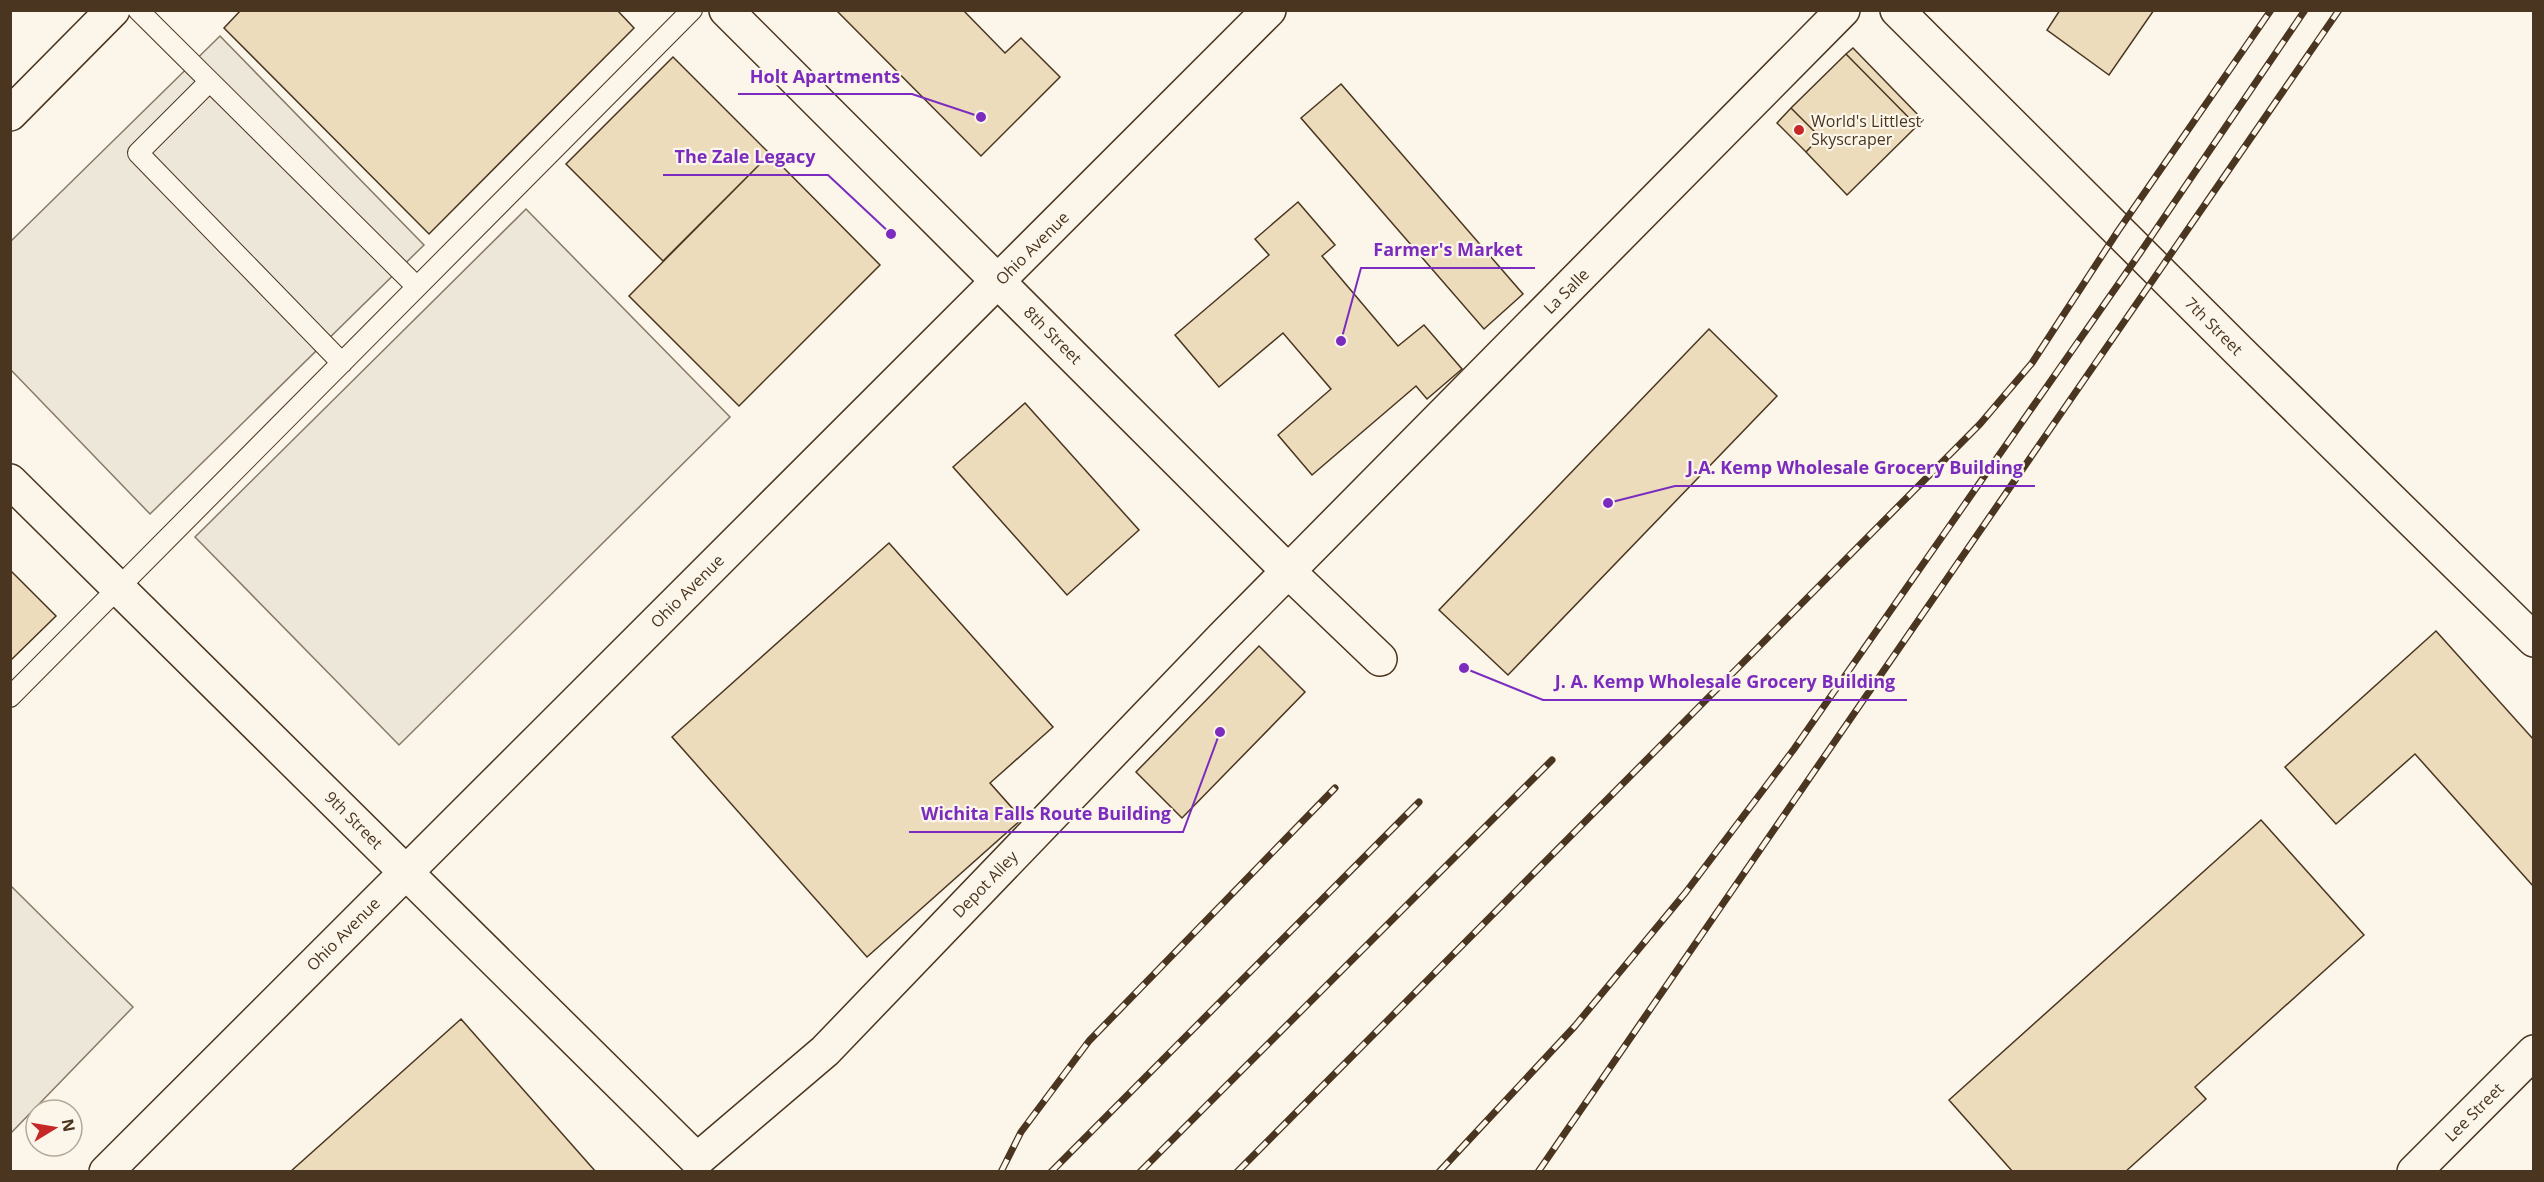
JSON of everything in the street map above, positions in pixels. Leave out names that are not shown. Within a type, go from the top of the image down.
[{"type":"street","points":[[10,114],[114,10]]},
{"type":"street","name":"8th Street","points":[[726,10],[1288,571],[1380,659]]},
{"type":"street","name":"Ohio Avenue","points":[[106,1172],[1269,10]]},
{"type":"street","name":"La Salle","points":[[1288,571],[1844,10]]},
{"type":"street","name":"7th Street","points":[[1897,10],[2233,346],[2534,640]]},
{"type":"street","name":"9th Street","points":[[10,481],[697,1160]]},
{"type":"street","name":"Depot Alley","points":[[697,1160],[825,1051],[1288,571]]},
{"type":"street","name":"Lee Street","points":[[2414,1172],[2534,1052]]},
{"type":"lane","points":[[138,10],[417,287]]},
{"type":"lane","points":[[10,697],[692,10]]},
{"type":"lane","points":[[209,81],[138,153],[342,363]]},
{"type":"shaded area","points":[[220,36],[424,245],[150,514],[11,370],[11,241]]},
{"type":"shaded area","points":[[526,209],[730,417],[399,745],[195,537]]},
{"type":"shaded area","points":[[11,886],[133,1007],[45,1098],[24,1098],[24,1120],[10,1133]]},
{"type":"building","points":[[241,10],[617,10],[634,28],[429,234],[224,28]]},
{"type":"building","points":[[836,10],[963,10],[1005,53],[1021,38],[1060,77],[981,156]]},
{"type":"building","points":[[2060,10],[2154,10],[2109,75],[2047,30]]},
{"type":"building","points":[[1853,48],[1923,120],[1917,126],[1846,54]]},
{"type":"building","points":[[1846,54],[1917,126],[1847,195],[1806,152],[1820,137],[1791,108]]},
{"type":"building","points":[[673,57],[770,154],[663,261],[566,164]]},
{"type":"building","points":[[1341,84],[1523,294],[1484,329],[1301,118]]},
{"type":"building","name":"World's Littlest Skyscraper","points":[[1791,108],[1820,137],[1806,152],[1777,123]]},
{"type":"building","points":[[770,154],[880,265],[739,406],[629,296]]},
{"type":"building","points":[[1298,202],[1335,245],[1322,256],[1398,346],[1424,325],[1462,369],[1427,399],[1416,386],[1312,475],[1278,435],[1331,389],[1283,333],[1219,387],[1175,335],[1269,255],[1255,239]]},
{"type":"building","points":[[1709,329],[1777,396],[1508,675],[1439,610]]},
{"type":"building","points":[[1025,403],[1139,530],[1067,595],[953,467]]},
{"type":"building","points":[[889,543],[1053,727],[990,783],[1022,819],[867,957],[672,737]]},
{"type":"building","points":[[10,570],[56,616],[10,661]]},
{"type":"building","points":[[2436,631],[2534,740],[2534,887],[2415,754],[2336,824],[2285,767]]},
{"type":"building","points":[[1259,646],[1305,692],[1182,818],[1136,772]]},
{"type":"building","points":[[2261,820],[2364,935],[2195,1087],[2206,1099],[2125,1172],[2013,1172],[1949,1100]]},
{"type":"building","points":[[461,1019],[596,1172],[290,1172]]},
{"type":"railway","points":[[1237,1172],[1980,424],[2032,363],[2118,231],[2271,10]]},
{"type":"railway","points":[[1439,1172],[1575,1026],[1686,892],[1794,749],[2140,253],[2305,10]]},
{"type":"railway","points":[[1538,1172],[2339,10]]},
{"type":"railway","points":[[1140,1172],[1552,760]]},
{"type":"railway","points":[[1001,1172],[1021,1132],[1089,1041],[1335,788]]},
{"type":"railway","points":[[1051,1172],[1419,802]]},
{"type":"place","name":"Holt Apartments","points":[[981,117]]},
{"type":"place","name":"World's Littlest Skyscraper","points":[[1799,130]]},
{"type":"place","name":"The Zale Legacy","points":[[891,234]]},
{"type":"place","name":"Farmer's Market","points":[[1341,341]]},
{"type":"place","name":"J.A. Kemp Wholesale Grocery Building","points":[[1608,503]]},
{"type":"place","name":"J. A. Kemp Wholesale Grocery Building","points":[[1464,668]]},
{"type":"place","name":"Wichita Falls Route Building","points":[[1220,732]]}]
